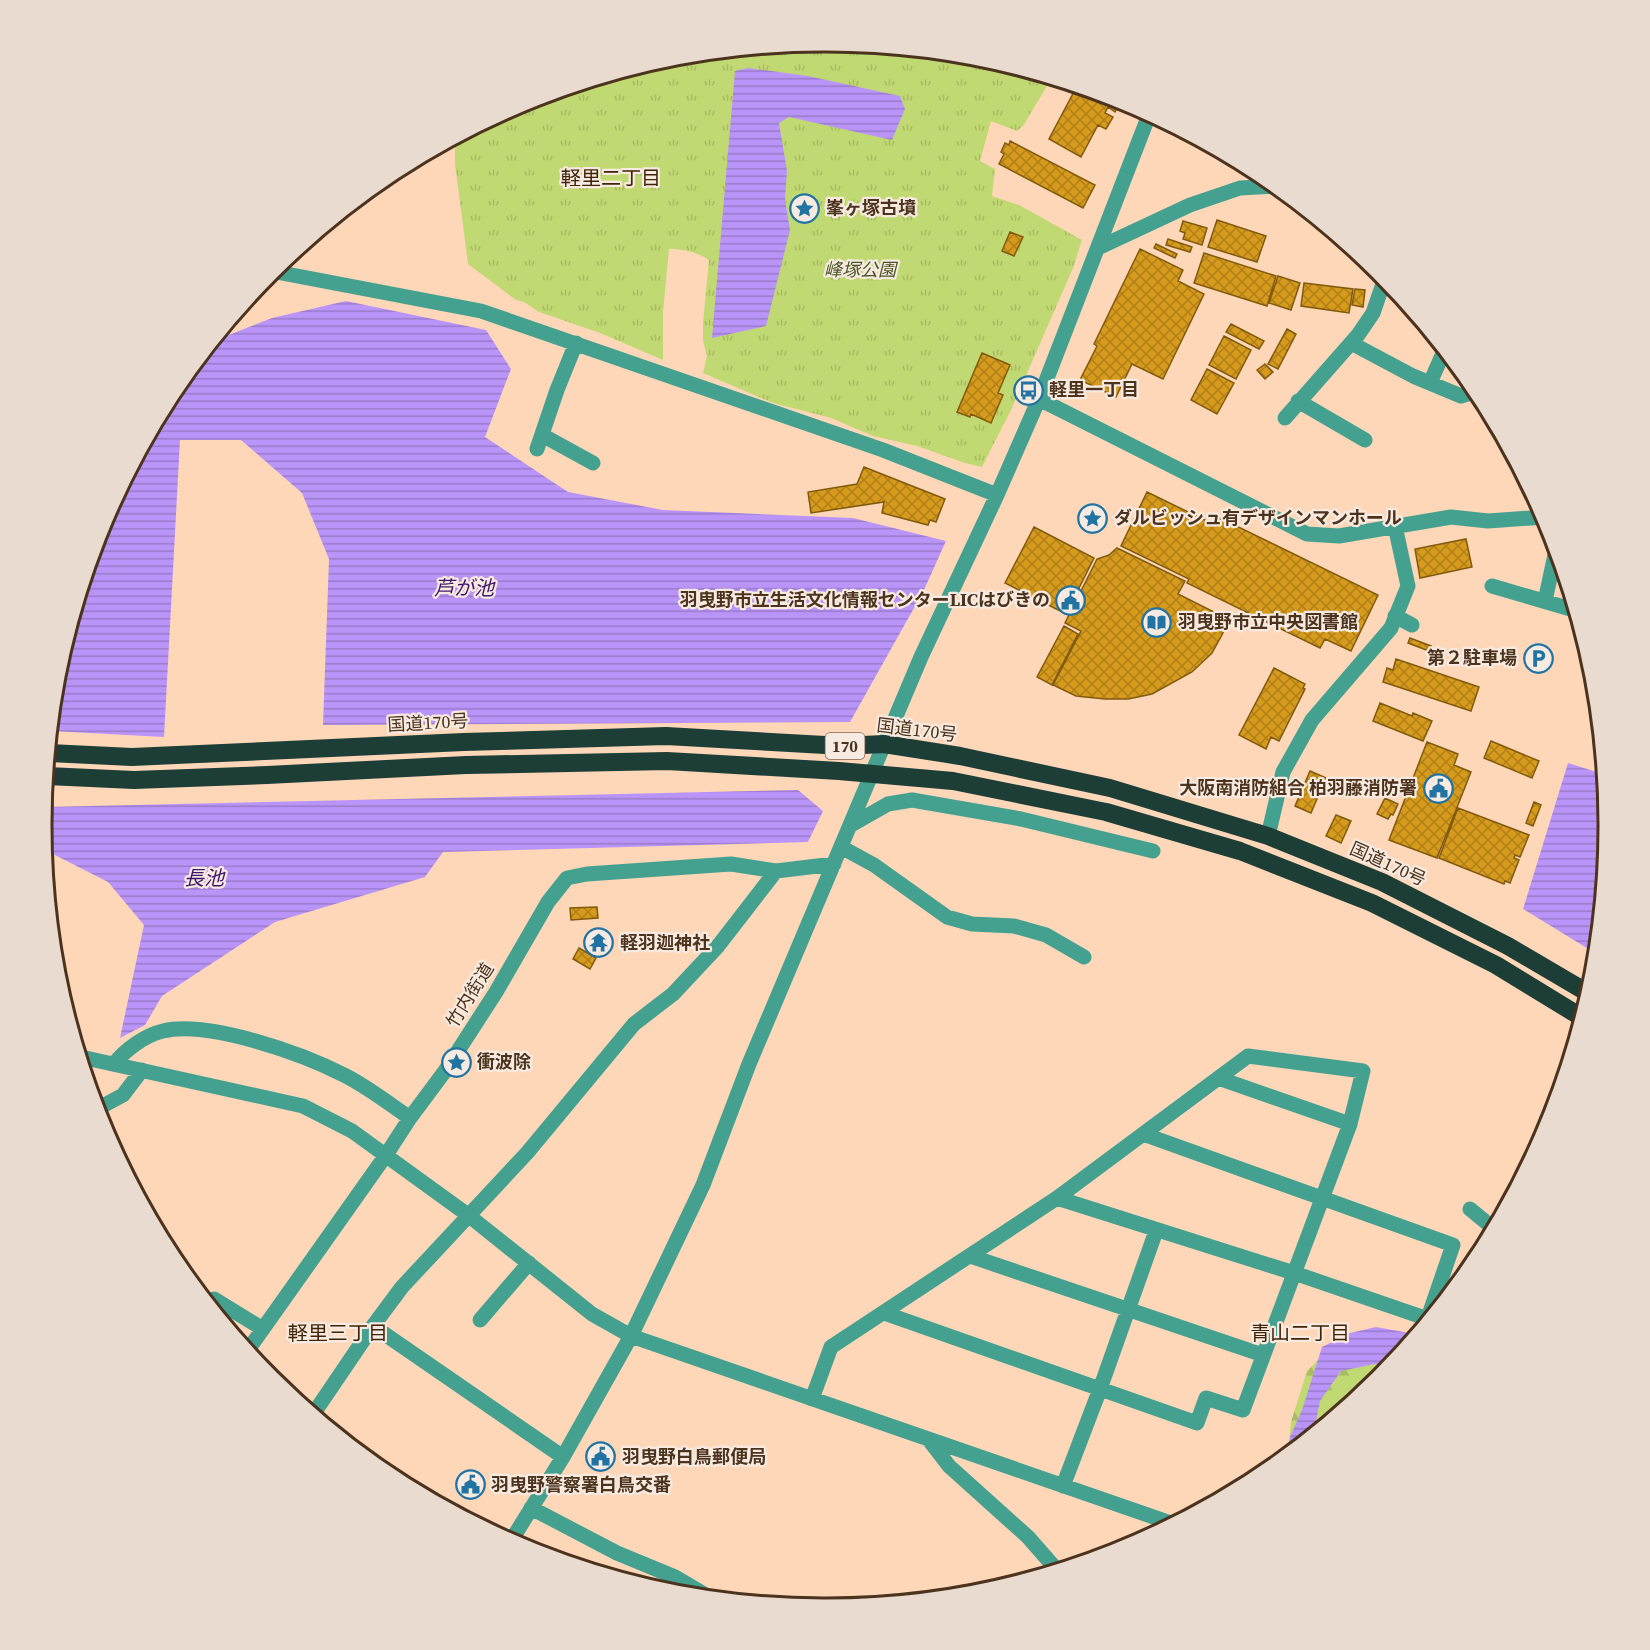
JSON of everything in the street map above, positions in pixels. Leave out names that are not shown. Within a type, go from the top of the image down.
[{"type":"highway","name":"国道170号","points":[[56,754],[144,756],[666,736],[843,746],[884,744],[960,756],[1110,788],[1268,836],[1382,882],[1508,946],[1580,988]]},
{"type":"highway","name":"170","points":[[54,776],[134,780],[466,765],[667,761],[954,781],[1106,812],[1240,851],[1372,903],[1496,965],[1574,1013]]},
{"type":"street","points":[[516,1533],[563,1457],[631,1336],[703,1185],[749,1064],[921,657],[998,495],[1039,399],[1146,122]]},
{"type":"street","points":[[1098,248],[1200,202],[1240,188],[1259,187]]},
{"type":"street","points":[[285,273],[481,311],[883,450],[998,495]]},
{"type":"street","points":[[1285,418],[1351,343],[1373,313],[1381,289]]},
{"type":"street","points":[[576,343],[540,442],[593,463]]},
{"type":"street","points":[[1351,343],[1430,383],[1461,396],[1466,394]]},
{"type":"street","points":[[1430,383],[1441,359]]},
{"type":"street","points":[[1039,399],[1307,534],[1339,536],[1451,517],[1488,521],[1534,518]]},
{"type":"street","points":[[1298,401],[1365,440]]},
{"type":"street","points":[[1268,836],[1283,772],[1312,720],[1391,628],[1408,586],[1395,526]]},
{"type":"street","points":[[1545,601],[1553,566]]},
{"type":"street","points":[[1492,586],[1566,607]]},
{"type":"street","points":[[1395,616],[1412,626]]},
{"type":"street","points":[[850,825],[888,804],[912,800],[1021,819],[1153,851]]},
{"type":"street","points":[[841,847],[874,865],[947,917],[972,924],[1014,926],[1046,935],[1084,957]]},
{"type":"street","name":"竹内街道","points":[[253,1343],[445,1071],[496,992],[548,902],[567,878],[587,874],[731,864],[776,871],[834,864]]},
{"type":"street","points":[[318,1407],[402,1287],[527,1154],[634,1024],[673,994],[718,946],[776,871]]},
{"type":"street","points":[[114,1064],[139,1042],[161,1031],[177,1029],[225,1034],[284,1049],[331,1068],[365,1087],[410,1118]]},
{"type":"street","points":[[812,1399],[831,1347],[1057,1198],[1248,1056],[1363,1071],[1350,1124],[1243,1410],[1206,1398],[1197,1423],[884,1313]]},
{"type":"street","points":[[89,1059],[303,1106],[352,1131],[468,1215],[592,1314],[631,1336],[1162,1520]]},
{"type":"street","points":[[105,1105],[123,1095],[142,1070]]},
{"type":"street","points":[[1218,1078],[1350,1124]]},
{"type":"street","points":[[1143,1134],[1452,1245],[1434,1300]]},
{"type":"street","points":[[1057,1198],[1421,1316]]},
{"type":"street","points":[[1470,1209],[1487,1223]]},
{"type":"street","points":[[1063,1486],[1156,1231]]},
{"type":"street","points":[[970,1256],[1263,1355]]},
{"type":"street","points":[[480,1320],[529,1263]]},
{"type":"street","points":[[217,1301],[263,1329]]},
{"type":"street","points":[[373,1326],[563,1457]]},
{"type":"street","points":[[929,1440],[949,1466],[1028,1537],[1051,1563]]},
{"type":"street","points":[[531,1508],[617,1553],[690,1586]]},
{"type":"green space","name":"峰塚公園","points":[[825,52],[926,59],[976,67],[1047,86],[1023,126],[1017,131],[991,121],[980,161],[995,169],[992,196],[1019,205],[1082,240],[1073,268],[1011,410],[982,467],[917,446],[873,436],[831,418],[773,403],[703,373],[707,356],[703,341],[703,323],[709,260],[700,255],[685,250],[669,249],[663,312],[663,360],[600,333],[539,312],[524,302],[516,300],[468,264],[455,164],[455,147],[529,111],[577,93],[674,67],[774,54]]},
{"type":"green space","points":[[1331,1347],[1385,1356],[1334,1406],[1289,1442],[1291,1422],[1307,1371]]},
{"type":"water","points":[[748,68],[808,76],[900,96],[905,109],[892,140],[789,117],[779,123],[787,171],[785,199],[790,230],[766,326],[712,338],[735,71]]},
{"type":"water","name":"芦が池","points":[[346,301],[486,330],[511,369],[485,437],[568,492],[663,510],[853,518],[946,541],[923,592],[850,722],[323,725],[329,559],[302,493],[241,440],[180,440],[164,737],[58,731],[67,674],[93,577],[132,483],[183,396],[228,335],[272,318]]},
{"type":"water","points":[[1568,763],[1596,772],[1598,825],[1596,876],[1587,948],[1523,909]]},
{"type":"water","name":"長池","points":[[798,790],[823,811],[808,842],[443,852],[425,877],[275,922],[162,996],[145,1025],[120,1038],[144,925],[108,882],[53,854],[53,807]]},
{"type":"water","points":[[1376,1327],[1407,1333],[1377,1364],[1341,1371],[1320,1401],[1316,1421],[1289,1442],[1322,1347],[1350,1333]]},
{"type":"building","points":[[1073,93],[1116,109],[1115,112],[1108,107],[1105,113],[1113,117],[1106,129],[1098,125],[1081,157],[1049,139]]},
{"type":"building","points":[[1010,141],[1095,185],[1083,208],[999,164],[1004,154],[1001,152],[1005,143],[1009,145]]},
{"type":"building","points":[[1217,220],[1266,236],[1257,262],[1208,247]]},
{"type":"building","points":[[1183,221],[1207,228],[1202,245],[1183,239],[1185,233],[1180,231]]},
{"type":"building","points":[[1010,232],[1023,237],[1014,256],[1002,251]]},
{"type":"building","points":[[1168,239],[1192,247],[1190,252],[1166,245]]},
{"type":"building","points":[[1156,244],[1177,254],[1175,258],[1154,248]]},
{"type":"building","points":[[1140,249],[1183,270],[1178,281],[1204,294],[1163,379],[1132,364],[1116,397],[1080,380],[1097,346],[1094,344]]},
{"type":"building","points":[[1204,253],[1276,276],[1267,306],[1194,283]]},
{"type":"building","points":[[1278,276],[1300,283],[1291,310],[1269,303]]},
{"type":"building","points":[[1304,283],[1353,289],[1349,313],[1301,306]]},
{"type":"building","points":[[1355,289],[1365,290],[1363,307],[1352,305]]},
{"type":"building","points":[[1231,324],[1264,341],[1259,349],[1226,332]]},
{"type":"building","points":[[1287,329],[1296,334],[1278,369],[1268,364]]},
{"type":"building","points":[[1224,336],[1251,350],[1236,379],[1209,365]]},
{"type":"building","points":[[982,353],[1010,365],[998,393],[1003,395],[991,423],[971,414],[970,417],[957,412]]},
{"type":"building","points":[[1265,364],[1273,372],[1265,379],[1257,370]]},
{"type":"building","points":[[1207,369],[1234,383],[1217,414],[1191,400]]},
{"type":"building","points":[[864,467],[945,499],[936,522],[930,520],[928,525],[882,513],[884,502],[811,513],[808,492],[857,484]]},
{"type":"building","points":[[1147,492],[1217,526],[1220,518],[1378,595],[1351,651],[1325,639],[1320,648],[1187,583],[1189,579],[1121,546]]},
{"type":"building","name":"羽曳野市立生活文化情報センターLICはびきの","points":[[1034,527],[1094,558],[1066,614],[1005,583]]},
{"type":"building","points":[[1466,539],[1472,567],[1420,578],[1415,549]]},
{"type":"building","points":[[1117,548],[1185,581],[1178,594],[1230,620],[1212,653],[1192,672],[1152,694],[1128,699],[1076,696],[1053,685],[1081,631],[1065,623],[1097,559],[1109,555]]},
{"type":"building","points":[[1064,626],[1078,634],[1052,685],[1037,677]]},
{"type":"building","points":[[1410,638],[1431,646],[1429,651],[1408,643]]},
{"type":"building","points":[[1396,659],[1479,687],[1471,711],[1383,682],[1387,668],[1393,670]]},
{"type":"building","points":[[1274,668],[1305,684],[1303,688],[1305,689],[1279,741],[1271,737],[1266,749],[1239,735]]},
{"type":"building","points":[[1380,703],[1412,716],[1413,713],[1432,721],[1423,741],[1373,721]]},
{"type":"building","points":[[1491,741],[1539,761],[1532,778],[1484,758]]},
{"type":"building","points":[[1427,742],[1458,754],[1454,765],[1471,772],[1437,858],[1389,840]]},
{"type":"building","points":[[1310,771],[1326,778],[1311,813],[1295,806]]},
{"type":"building","points":[[1385,798],[1398,804],[1393,815],[1391,814],[1388,819],[1377,814]]},
{"type":"building","points":[[1534,802],[1541,805],[1533,826],[1526,823]]},
{"type":"building","points":[[1458,808],[1529,835],[1520,857],[1515,855],[1514,858],[1519,860],[1510,883],[1505,881],[1504,884],[1439,858]]},
{"type":"building","points":[[1336,815],[1351,821],[1341,843],[1326,836]]},
{"type":"building","points":[[597,907],[598,918],[571,920],[570,908]]},
{"type":"building","points":[[591,934],[607,941],[602,950],[587,941]]},
{"type":"building","points":[[579,948],[596,958],[590,969],[573,959]]},
{"type":"place","name":"峯ヶ塚古墳","points":[[805,208]]},
{"type":"place","name":"軽里一丁目","points":[[1028,390]]},
{"type":"place","name":"ダルビッシュ有デザインマンホール","points":[[1093,518]]},
{"type":"place","name":"羽曳野市立生活文化情報センターLICはびきの","points":[[1071,600]]},
{"type":"place","name":"羽曳野市立中央図書館","points":[[1157,622]]},
{"type":"place","name":"第２駐車場","points":[[1538,658]]},
{"type":"place","name":"大阪南消防組合 柏羽藤消防署","points":[[1438,788]]},
{"type":"place","name":"軽羽迦神社","points":[[599,943]]},
{"type":"place","name":"衝波除","points":[[456,1062]]},
{"type":"place","name":"羽曳野白鳥郵便局","points":[[601,1457]]},
{"type":"place","name":"羽曳野警察署白鳥交番","points":[[470,1485]]},
{"type":"district","name":"軽里二丁目","points":[[611,178]]},
{"type":"district","name":"軽里三丁目","points":[[338,1333]]},
{"type":"district","name":"青山二丁目","points":[[1300,1333]]}]
